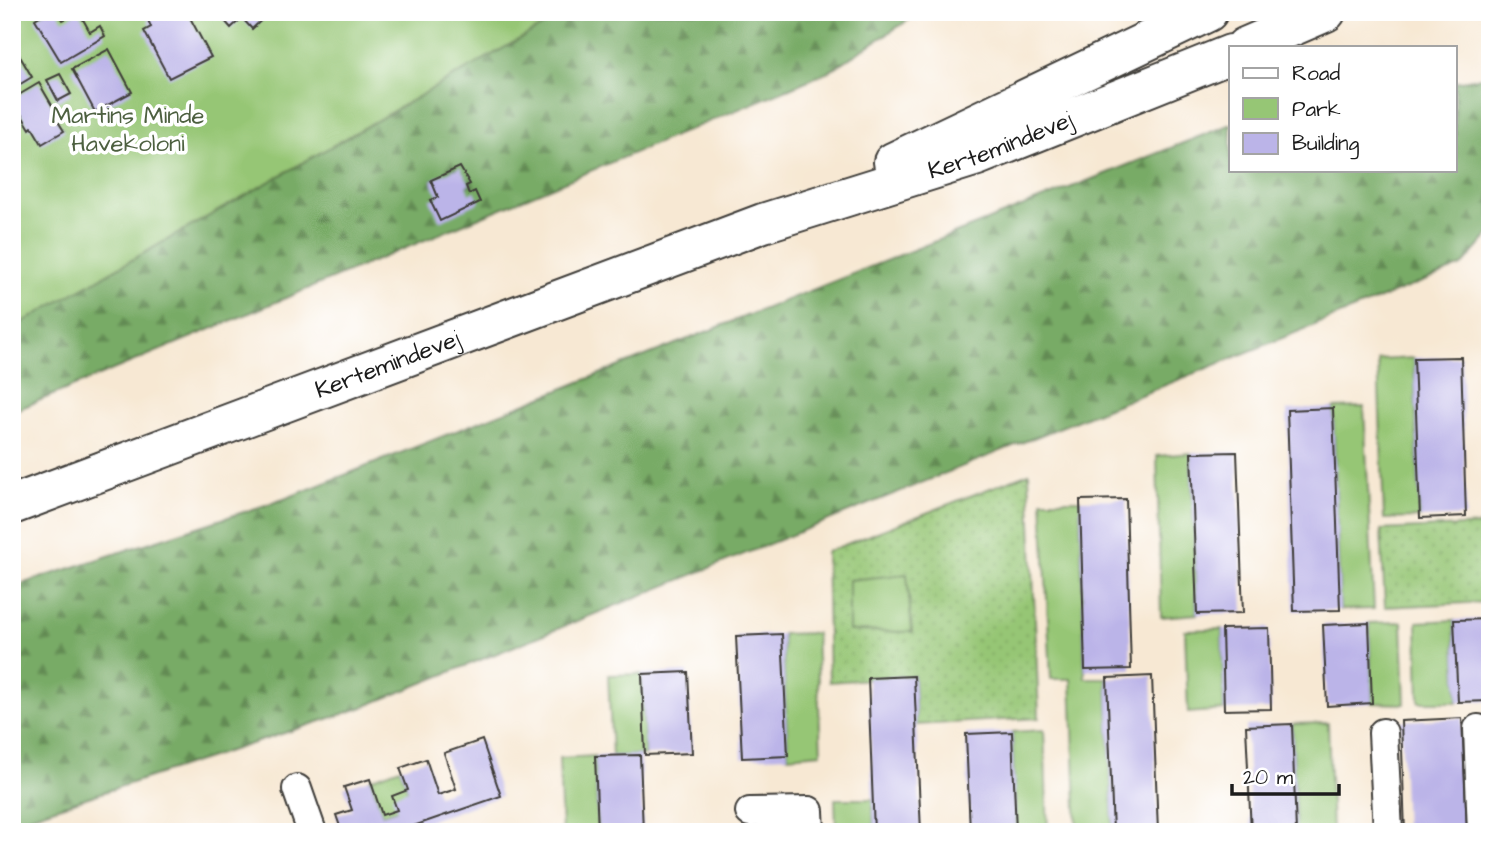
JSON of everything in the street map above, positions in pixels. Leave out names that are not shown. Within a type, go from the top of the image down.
[{"type":"main road","name":"Kertemindevej","points":[[763,223],[1208,12]]},
{"type":"main road","points":[[1247,46],[1326,12]]},
{"type":"main road","name":"Kertemindevej","points":[[12,505],[763,223],[977,156],[1229,55]]},
{"type":"street","points":[[1478,729],[1482,832]]},
{"type":"street","points":[[1383,733],[1388,832]]},
{"type":"street","points":[[296,789],[312,832]]},
{"type":"street","points":[[750,812],[809,811],[810,832]]},
{"type":"green space","name":"Martins Minde Havekoloni","points":[[12,12],[567,12],[12,330]]},
{"type":"green space","points":[[567,12],[921,12],[828,72],[12,412],[12,330],[21,323]]},
{"type":"green space","points":[[1490,76],[1490,234],[1462,266],[358,709],[12,822],[12,587],[284,499],[1229,125],[1229,172],[1456,172],[1456,82]]},
{"type":"green space","points":[[1414,358],[1420,518],[1384,519],[1378,360]]},
{"type":"green space","points":[[1364,407],[1374,609],[1340,610],[1333,408]]},
{"type":"green space","points":[[1191,453],[1197,614],[1161,617],[1157,456]]},
{"type":"green space","points":[[1029,473],[1039,718],[916,725],[914,676],[829,682],[826,552]]},
{"type":"green space","points":[[1042,500],[1080,500],[1085,678],[1107,678],[1113,832],[1077,832],[1071,679],[1051,679]]},
{"type":"green space","points":[[1483,525],[1487,602],[1385,607],[1381,530]]},
{"type":"green space","points":[[907,574],[912,632],[849,631],[849,580]]},
{"type":"green space","points":[[1454,620],[1458,702],[1419,702],[1417,622]]},
{"type":"green space","points":[[1402,622],[1405,704],[1372,703],[1369,623]]},
{"type":"green space","points":[[1222,629],[1224,710],[1188,713],[1185,630]]},
{"type":"green space","points":[[816,633],[821,753],[788,756],[782,634]]},
{"type":"green space","points":[[642,674],[645,755],[612,756],[608,675]]},
{"type":"green space","points":[[1328,723],[1332,832],[1296,832],[1292,724]]},
{"type":"green space","points":[[1044,730],[1048,832],[1016,832],[1012,732]]},
{"type":"green space","points":[[595,756],[598,832],[562,832],[559,758]]},
{"type":"green space","points":[[400,768],[408,790],[397,810],[382,815],[370,779]]},
{"type":"green space","points":[[835,799],[873,799],[874,832],[836,832]]},
{"type":"building","points":[[46,12],[58,12],[63,20],[79,12],[90,32],[100,26],[105,36],[61,62],[35,19]]},
{"type":"building","points":[[166,12],[169,17],[177,12],[187,12],[211,57],[169,78],[144,31],[151,27],[148,20]]},
{"type":"building","points":[[217,12],[270,12],[252,29],[242,18],[231,28]]},
{"type":"building","points":[[109,49],[132,92],[95,112],[72,69]]},
{"type":"building","points":[[18,53],[32,77],[12,89],[12,57]]},
{"type":"building","points":[[60,74],[71,94],[58,101],[47,80]]},
{"type":"building","points":[[39,83],[64,131],[42,144],[12,99]]},
{"type":"building","points":[[460,167],[470,184],[466,186],[469,194],[475,191],[480,202],[440,221],[430,200],[438,197],[431,180]]},
{"type":"building","points":[[1461,357],[1466,516],[1420,518],[1414,358]]},
{"type":"building","points":[[1333,408],[1340,610],[1294,611],[1287,410]]},
{"type":"building","points":[[1237,452],[1243,613],[1197,614],[1191,453]]},
{"type":"building","points":[[1126,499],[1131,669],[1085,670],[1080,500]]},
{"type":"building","points":[[1490,619],[1490,701],[1458,702],[1454,620]]},
{"type":"building","points":[[1369,623],[1372,703],[1327,706],[1323,625]]},
{"type":"building","points":[[1269,628],[1271,709],[1224,710],[1222,629]]},
{"type":"building","points":[[782,634],[788,756],[742,758],[736,636]]},
{"type":"building","points":[[688,672],[692,753],[645,755],[642,674]]},
{"type":"building","points":[[914,676],[921,832],[874,832],[868,678]]},
{"type":"building","points":[[1152,676],[1158,832],[1113,832],[1107,678]]},
{"type":"building","points":[[1462,718],[1467,832],[1405,832],[1401,721]]},
{"type":"building","points":[[1292,724],[1296,832],[1251,832],[1246,726]]},
{"type":"building","points":[[1012,732],[1016,832],[970,832],[966,734]]},
{"type":"building","points":[[482,740],[501,796],[396,832],[342,832],[336,815],[352,810],[344,787],[370,779],[382,815],[397,810],[392,796],[408,790],[400,768],[426,759],[438,795],[456,789],[444,753]]},
{"type":"building","points":[[640,755],[643,832],[598,832],[595,756]]}]
